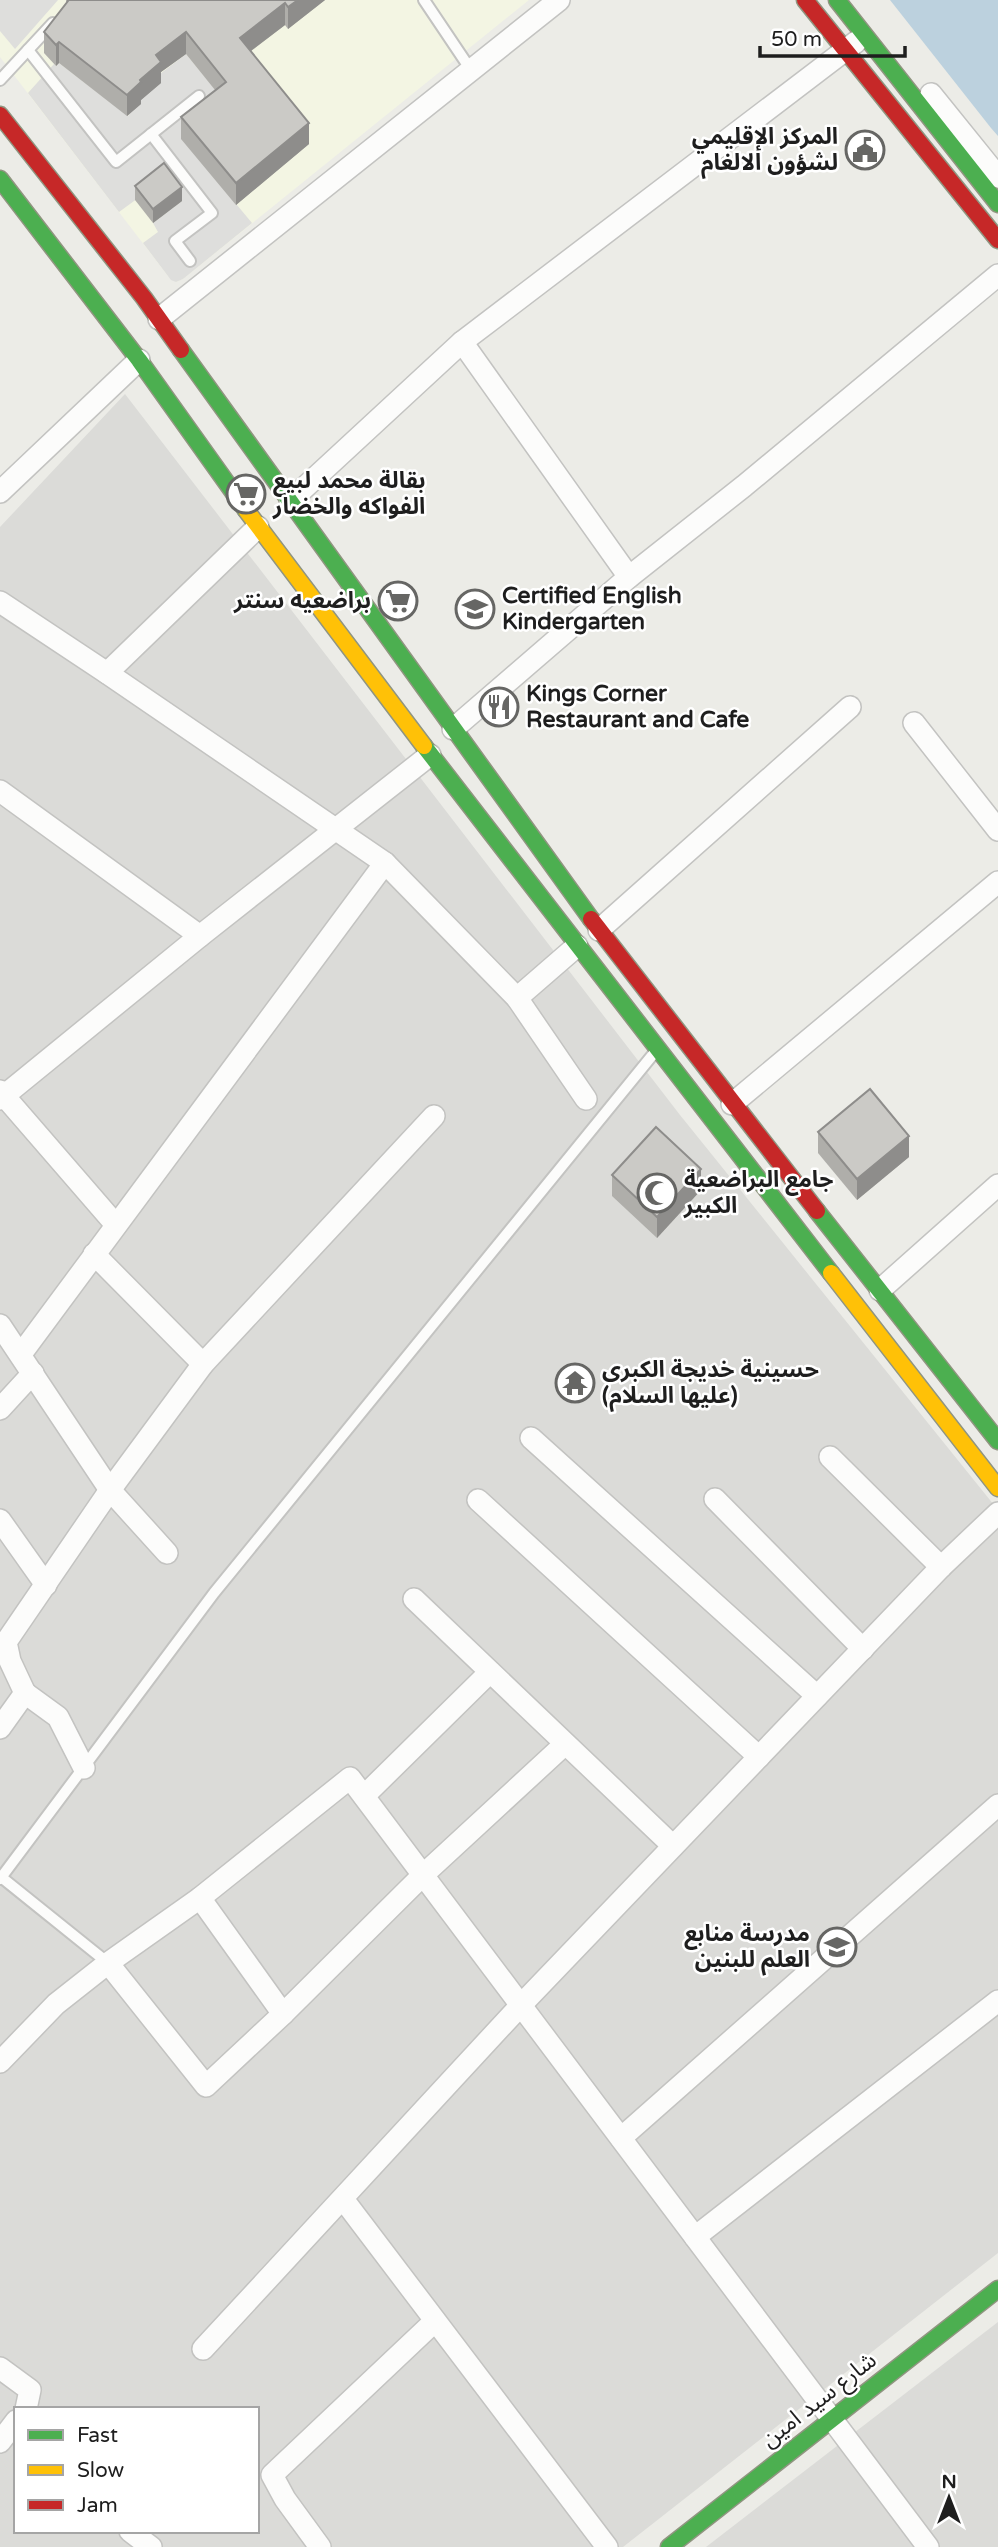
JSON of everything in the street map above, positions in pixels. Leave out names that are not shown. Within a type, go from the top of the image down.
[{"type":"main road","points":[[805,0],[998,240]]},
{"type":"main road","points":[[836,0],[998,204]]},
{"type":"main road","points":[[0,115],[159,319],[258,527],[577,946],[998,1488]]},
{"type":"main road","points":[[0,179],[139,360],[290,501],[599,930],[732,1104],[998,1441]]},
{"type":"main road","name":"شارع سيد امين","points":[[669,2547],[998,2289]]},
{"type":"street","points":[[159,319],[559,0]]},
{"type":"street","points":[[855,0],[998,177]]},
{"type":"street","points":[[290,501],[462,342],[865,35]]},
{"type":"street","points":[[453,729],[629,577],[744,486],[998,275]]},
{"type":"street","points":[[462,342],[629,577]]},
{"type":"street","points":[[0,492],[139,360]]},
{"type":"street","points":[[107,673],[258,527]]},
{"type":"street","points":[[0,603],[385,863],[517,998],[586,1099]]},
{"type":"street","points":[[599,930],[850,708]]},
{"type":"street","points":[[914,723],[998,830]]},
{"type":"street","points":[[116,1225],[1,1095],[430,755]]},
{"type":"street","points":[[0,791],[200,936]]},
{"type":"street","points":[[21,1354],[385,863]]},
{"type":"street","points":[[732,1104],[998,882]]},
{"type":"street","points":[[517,998],[577,946]]},
{"type":"street","points":[[83,1768],[58,1717],[25,1693],[10,1661],[6,1642],[110,1490],[203,1364],[434,1116]]},
{"type":"street","points":[[880,1290],[998,1185]]},
{"type":"street","points":[[94,1254],[203,1364]]},
{"type":"street","points":[[0,1325],[110,1490],[167,1553]]},
{"type":"street","points":[[0,1409],[33,1373]]},
{"type":"street","points":[[531,1438],[817,1696]]},
{"type":"street","points":[[830,1457],[941,1567]]},
{"type":"street","points":[[715,1499],[863,1649]]},
{"type":"street","points":[[478,1500],[759,1757]]},
{"type":"street","points":[[203,2349],[521,2005],[941,1567],[998,1513]]},
{"type":"street","points":[[0,1520],[46,1585]]},
{"type":"street","points":[[414,1599],[673,1846]]},
{"type":"street","points":[[364,1796],[490,1672]]},
{"type":"street","points":[[0,1728],[25,1693]]},
{"type":"street","points":[[108,1963],[206,2086],[423,1875],[565,1744]]},
{"type":"street","points":[[0,2062],[56,2004],[108,1963],[200,1898],[350,1778],[928,2547]]},
{"type":"street","points":[[621,2138],[998,1805]]},
{"type":"street","points":[[200,1898],[283,2014]]},
{"type":"street","points":[[695,2237],[998,2001]]},
{"type":"street","points":[[343,2199],[607,2547]]},
{"type":"street","points":[[320,2547],[285,2499],[272,2475],[435,2321]]},
{"type":"street","points":[[0,2368],[30,2390],[26,2407]]},
{"type":"street","points":[[133,2533],[151,2547]]},
{"type":"lane","points":[[424,0],[471,70]]},
{"type":"lane","points":[[0,80],[65,10]]},
{"type":"lane","points":[[28,50],[116,162],[199,96]]},
{"type":"lane","points":[[151,134],[212,213],[175,242],[190,261]]},
{"type":"lane","points":[[108,1963],[0,1878],[215,1593],[657,1049]]},
{"type":"shaded area","points":[[0,0],[529,0],[176,282],[168,276],[0,57]]},
{"type":"shaded area","points":[[0,0],[58,0],[15,49],[0,31]]},
{"type":"shaded area","points":[[186,54],[226,103],[182,139],[252,223],[176,282],[171,280],[143,243],[158,232],[153,223],[182,201],[145,193],[119,212],[28,93],[54,64],[56,66],[59,63],[128,116],[156,77]]},
{"type":"shaded area","points":[[125,394],[680,1115],[998,1510],[998,2253],[623,2547],[0,2547],[0,527]]},
{"type":"shaded area","points":[[998,2322],[998,2547],[706,2547]]},
{"type":"water","points":[[890,0],[998,0],[998,136],[991,128]]},
{"type":"building","points":[[68,0],[298,0],[288,7],[285,3],[240,38],[309,123],[236,183],[181,117],[226,82],[186,32],[156,55],[161,62],[127,95],[59,42],[56,45],[44,32]]},
{"type":"building","points":[[164,163],[182,187],[153,209],[135,186]]},
{"type":"building","points":[[870,1089],[909,1136],[857,1179],[818,1132]]},
{"type":"building","points":[[656,1127],[701,1169],[657,1217],[612,1175]]},
{"type":"traffic: fast","points":[[837,0],[998,204]]},
{"type":"traffic: fast","points":[[0,179],[139,360],[246,510]]},
{"type":"traffic: fast","points":[[181,350],[591,919]]},
{"type":"traffic: fast","points":[[424,746],[831,1273]]},
{"type":"traffic: fast","points":[[817,1211],[998,1441]]},
{"type":"traffic: fast","points":[[669,2547],[998,2289]]},
{"type":"traffic: slow","points":[[246,510],[424,746]]},
{"type":"traffic: slow","points":[[831,1273],[998,1488]]},
{"type":"traffic: jam","points":[[805,0],[998,240]]},
{"type":"traffic: jam","points":[[0,115],[144,298],[181,350]]},
{"type":"traffic: jam","points":[[591,919],[817,1211]]},
{"type":"place","name":"المركز الإقليمي لشؤون الالغام","points":[[865,150]]},
{"type":"place","name":"بقالة محمد لبيع الفواكه والخضار","points":[[246,494]]},
{"type":"place","name":"براضعيه سنتر","points":[[398,601]]},
{"type":"place","name":"Certified English Kindergarten","points":[[475,609]]},
{"type":"place","name":"Kings Corner Restaurant and Cafe","points":[[499,707]]},
{"type":"place","name":"جامع البراضعية الكبير","points":[[657,1193]]},
{"type":"place","name":"حسينية خديجة الكبرى (عليها السلام)","points":[[575,1383]]},
{"type":"place","name":"مدرسة منابع العلم للبنين","points":[[837,1947]]}]
